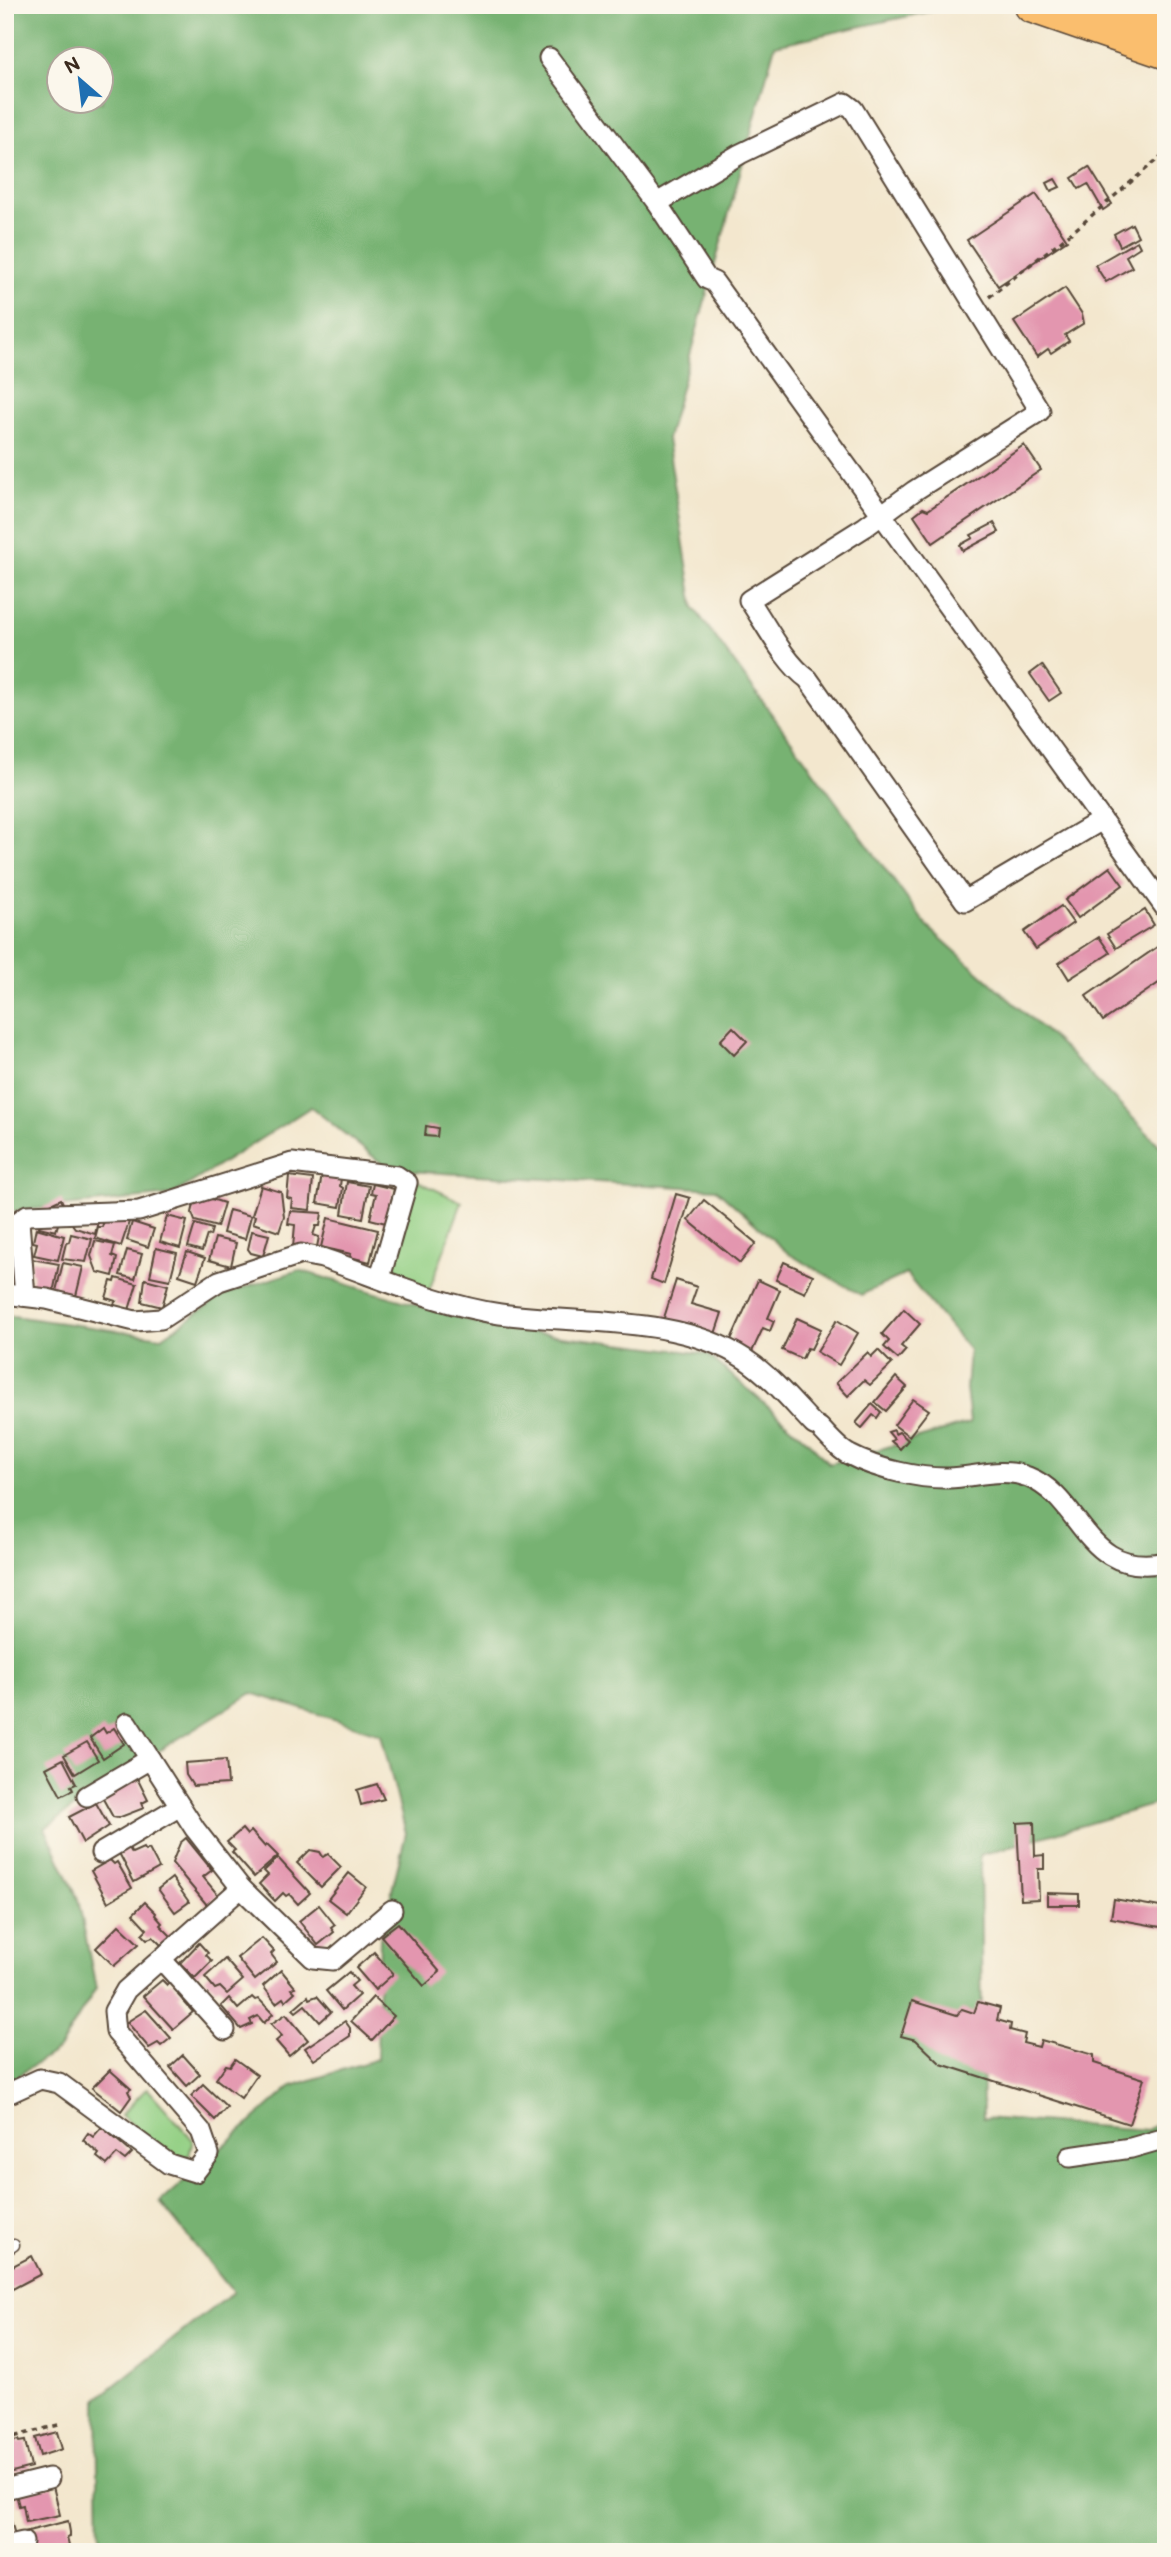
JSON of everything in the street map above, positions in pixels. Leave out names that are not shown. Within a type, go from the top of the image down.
[{"type":"highway","points":[[1032,5],[1166,51]]},
{"type":"highway","points":[[1126,5],[1166,18]]},
{"type":"street","points":[[549,58],[657,203],[707,279],[714,282],[1166,909]]},
{"type":"street","points":[[657,203],[740,155],[845,103],[853,109],[1040,411],[749,600],[780,646],[801,674],[808,679],[884,783],[965,901],[1102,820]]},
{"type":"street","points":[[380,1278],[407,1183],[397,1176],[292,1163],[139,1211],[27,1214],[19,1221],[15,1295],[135,1321],[161,1319],[219,1281],[300,1254],[322,1258],[457,1305],[500,1314],[671,1329],[718,1344],[745,1359],[766,1375],[814,1425],[849,1455],[890,1470],[946,1478],[1006,1472],[1030,1478],[1054,1495],[1090,1540],[1102,1550],[1127,1562],[1166,1562]]},
{"type":"street","points":[[127,1723],[195,1829],[240,1888],[313,1958],[333,1960],[392,1910]]},
{"type":"street","points":[[87,1796],[150,1759]]},
{"type":"street","points":[[100,1853],[180,1806]]},
{"type":"street","points":[[5,2095],[40,2079],[60,2083],[169,2164],[195,2172],[209,2154],[201,2131],[116,2032],[114,2011],[126,1990],[240,1888]]},
{"type":"street","points":[[162,1960],[225,2030]]},
{"type":"street","points":[[1070,2157],[1131,2148],[1166,2138]]},
{"type":"street","points":[[5,2489],[49,2479]]},
{"type":"path","points":[[976,307],[1076,229],[1166,152]]},
{"type":"path","points":[[5,2439],[62,2424]]},
{"type":"green space","points":[[5,5],[960,5],[775,45],[667,439],[694,608],[927,926],[1065,1049],[1166,1152],[1166,1801],[980,1855],[983,2118],[1147,2130],[1166,2118],[1166,2552],[97,2552],[97,2399],[233,2292],[160,2202],[292,2086],[377,2059],[380,1939],[406,1833],[381,1734],[252,1693],[115,1778],[45,1828],[78,1899],[96,1988],[59,2049],[5,2084],[5,1315],[162,1337],[225,1294],[299,1270],[491,1327],[707,1354],[810,1443],[829,1464],[970,1423],[966,1389],[969,1350],[906,1274],[861,1295],[789,1254],[716,1189],[390,1170],[311,1107],[172,1195],[5,1212]]},
{"type":"green space","points":[[411,1178],[462,1202],[429,1291],[407,1278],[385,1258]]},
{"type":"green space","points":[[147,2088],[193,2140],[189,2156],[172,2160],[121,2115]]},
{"type":"building","points":[[1089,167],[1112,204],[1103,210],[1088,184],[1079,189],[1072,178]]},
{"type":"building","points":[[1055,179],[1060,187],[1051,191],[1047,183]]},
{"type":"building","points":[[1036,194],[1067,240],[998,286],[967,240]]},
{"type":"building","points":[[1132,224],[1138,236],[1120,246],[1114,234]]},
{"type":"building","points":[[1137,241],[1140,247],[1126,256],[1132,267],[1106,282],[1095,265]]},
{"type":"building","points":[[1065,288],[1082,314],[1084,323],[1065,335],[1069,341],[1051,353],[1048,349],[1037,357],[1014,322]]},
{"type":"building","points":[[1024,445],[1041,470],[933,543],[914,515],[923,508],[928,510]]},
{"type":"building","points":[[994,523],[999,532],[963,551],[960,545],[973,538],[971,535]]},
{"type":"building","points":[[1042,665],[1061,693],[1049,701],[1030,674]]},
{"type":"building","points":[[1110,867],[1123,885],[1078,918],[1065,900]]},
{"type":"building","points":[[1061,906],[1073,923],[1036,949],[1024,932]]},
{"type":"building","points":[[1145,910],[1154,925],[1116,948],[1107,934]]},
{"type":"building","points":[[1099,937],[1110,953],[1069,979],[1059,963]]},
{"type":"building","points":[[1166,941],[1166,978],[1103,1021],[1086,996]]},
{"type":"building","points":[[733,1027],[747,1041],[734,1055],[720,1041]]},
{"type":"building","points":[[426,1126],[438,1128],[437,1137],[425,1136]]},
{"type":"building","points":[[322,1175],[341,1178],[340,1186],[343,1188],[340,1207],[317,1203]]},
{"type":"building","points":[[289,1176],[313,1179],[310,1210],[291,1208],[292,1199],[287,1198]]},
{"type":"building","points":[[347,1182],[369,1186],[363,1218],[342,1214]]},
{"type":"building","points":[[373,1184],[394,1189],[386,1223],[370,1219],[376,1194],[371,1193]]},
{"type":"building","points":[[261,1186],[281,1192],[284,1217],[279,1232],[253,1223],[255,1216],[252,1215]]},
{"type":"building","points":[[676,1194],[690,1198],[664,1284],[651,1279]]},
{"type":"building","points":[[205,1197],[224,1203],[217,1227],[195,1221],[192,1213],[194,1204]]},
{"type":"building","points":[[61,1199],[69,1216],[59,1221],[56,1231],[39,1227],[44,1207]]},
{"type":"building","points":[[704,1200],[756,1243],[740,1263],[688,1220]]},
{"type":"building","points":[[229,1210],[251,1216],[245,1239],[223,1233]]},
{"type":"building","points":[[290,1211],[322,1213],[320,1226],[316,1226],[313,1235],[319,1237],[317,1247],[293,1247],[295,1225],[288,1224]]},
{"type":"building","points":[[100,1213],[95,1234],[75,1228],[72,1224],[72,1221]]},
{"type":"building","points":[[106,1215],[129,1222],[121,1246],[95,1238]]},
{"type":"building","points":[[167,1216],[187,1221],[180,1248],[160,1242]]},
{"type":"building","points":[[328,1218],[378,1230],[370,1262],[321,1247]]},
{"type":"building","points":[[132,1222],[154,1229],[148,1247],[127,1240]]},
{"type":"building","points":[[195,1224],[212,1229],[202,1251],[188,1247]]},
{"type":"building","points":[[36,1228],[64,1236],[58,1260],[34,1255],[37,1243],[33,1242]]},
{"type":"building","points":[[252,1231],[269,1235],[263,1256],[251,1253],[248,1249]]},
{"type":"building","points":[[71,1234],[92,1239],[86,1262],[62,1259]]},
{"type":"building","points":[[5,1238],[12,1240],[6,1261],[5,1261]]},
{"type":"building","points":[[215,1238],[236,1243],[231,1266],[209,1260]]},
{"type":"building","points":[[95,1241],[115,1245],[112,1256],[117,1258],[113,1276],[97,1272],[91,1256]]},
{"type":"building","points":[[156,1248],[177,1253],[170,1280],[150,1276]]},
{"type":"building","points":[[127,1250],[142,1254],[135,1279],[120,1275]]},
{"type":"building","points":[[187,1252],[205,1258],[197,1281],[179,1275]]},
{"type":"building","points":[[32,1259],[59,1264],[53,1293],[30,1289]]},
{"type":"building","points":[[784,1262],[813,1275],[805,1293],[776,1280]]},
{"type":"building","points":[[63,1263],[83,1267],[76,1296],[56,1291]]},
{"type":"building","points":[[5,1266],[13,1268],[10,1284],[5,1283]]},
{"type":"building","points":[[116,1278],[137,1284],[129,1310],[113,1305],[116,1301],[106,1298],[111,1281],[115,1282]]},
{"type":"building","points":[[145,1279],[168,1285],[162,1307],[142,1302]]},
{"type":"building","points":[[676,1280],[697,1287],[691,1304],[722,1313],[713,1340],[662,1324]]},
{"type":"building","points":[[758,1280],[780,1290],[768,1318],[774,1321],[770,1331],[763,1328],[751,1354],[729,1344]]},
{"type":"building","points":[[904,1309],[920,1324],[901,1346],[906,1350],[898,1359],[884,1347],[889,1341],[882,1334]]},
{"type":"building","points":[[797,1318],[821,1329],[811,1349],[807,1348],[802,1359],[782,1350]]},
{"type":"building","points":[[837,1320],[858,1333],[839,1365],[817,1352]]},
{"type":"building","points":[[878,1350],[892,1364],[870,1385],[864,1380],[848,1396],[836,1383],[868,1352],[871,1357]]},
{"type":"building","points":[[896,1377],[907,1387],[886,1411],[875,1402]]},
{"type":"building","points":[[913,1399],[929,1410],[909,1436],[894,1425]]},
{"type":"building","points":[[872,1404],[881,1412],[877,1418],[873,1415],[862,1428],[856,1423]]},
{"type":"building","points":[[894,1430],[895,1434],[899,1432],[908,1440],[900,1449],[891,1441],[894,1439],[888,1432]]},
{"type":"building","points":[[103,1728],[106,1733],[114,1728],[124,1744],[103,1758],[90,1738]]},
{"type":"building","points":[[87,1742],[98,1760],[75,1774],[64,1755]]},
{"type":"building","points":[[63,1759],[76,1784],[71,1786],[73,1790],[61,1796],[46,1768]]},
{"type":"building","points":[[226,1760],[228,1784],[193,1786],[186,1775],[185,1763]]},
{"type":"building","points":[[136,1776],[148,1800],[142,1803],[144,1808],[118,1818],[113,1817],[102,1797]]},
{"type":"building","points":[[377,1784],[384,1799],[361,1805],[357,1790]]},
{"type":"building","points":[[96,1803],[109,1826],[83,1843],[69,1817]]},
{"type":"building","points":[[1034,1822],[1035,1856],[1044,1855],[1044,1869],[1038,1869],[1039,1899],[1021,1900],[1017,1823]]},
{"type":"building","points":[[242,1829],[247,1835],[251,1831],[265,1847],[267,1845],[278,1856],[254,1877],[232,1852],[235,1850],[227,1842]]},
{"type":"building","points":[[186,1838],[212,1870],[203,1877],[218,1895],[207,1905],[172,1863],[180,1843]]},
{"type":"building","points":[[129,1848],[132,1853],[143,1848],[145,1851],[149,1849],[159,1868],[134,1882],[119,1853]]},
{"type":"building","points":[[310,1850],[320,1852],[323,1857],[328,1854],[341,1867],[321,1887],[297,1863]]},
{"type":"building","points":[[278,1858],[310,1893],[298,1904],[289,1894],[286,1896],[283,1893],[275,1901],[259,1884],[268,1875],[264,1871]]},
{"type":"building","points":[[110,1860],[114,1864],[117,1862],[132,1888],[108,1902],[91,1871]]},
{"type":"building","points":[[349,1873],[366,1887],[346,1913],[328,1899]]},
{"type":"building","points":[[172,1878],[189,1902],[175,1912],[158,1889]]},
{"type":"building","points":[[1047,1893],[1079,1894],[1079,1905],[1047,1905]]},
{"type":"building","points":[[1114,1899],[1166,1908],[1166,1928],[1111,1918]]},
{"type":"building","points":[[145,1902],[171,1936],[161,1945],[153,1937],[147,1939],[142,1934],[147,1929],[133,1914]]},
{"type":"building","points":[[319,1905],[335,1925],[331,1928],[334,1932],[318,1945],[299,1921]]},
{"type":"building","points":[[398,1923],[440,1972],[424,1986],[381,1936]]},
{"type":"building","points":[[119,1925],[139,1944],[114,1966],[96,1948]]},
{"type":"building","points":[[262,1938],[274,1951],[271,1954],[277,1962],[255,1980],[237,1958]]},
{"type":"building","points":[[199,1943],[212,1961],[195,1978],[180,1963]]},
{"type":"building","points":[[374,1952],[393,1974],[375,1990],[356,1968]]},
{"type":"building","points":[[225,1959],[243,1980],[227,1994],[220,1987],[215,1989],[205,1977]]},
{"type":"building","points":[[281,1970],[295,1987],[292,1989],[295,1992],[285,2001],[283,1998],[276,2003],[263,1986]]},
{"type":"building","points":[[349,1972],[357,1981],[351,1986],[359,1995],[342,2010],[326,1991]]},
{"type":"building","points":[[162,1980],[167,1985],[171,1981],[182,1993],[178,1995],[193,2012],[173,2029],[143,1996]]},
{"type":"building","points":[[308,1996],[309,1999],[317,1996],[331,2012],[320,2022],[305,2005],[296,2012],[293,2009]]},
{"type":"building","points":[[252,1997],[259,1999],[273,2014],[264,2023],[258,2016],[250,2020],[252,2024],[241,2029],[221,2006],[229,1998],[238,2009]]},
{"type":"building","points":[[373,1997],[394,2016],[372,2040],[351,2021]]},
{"type":"building","points":[[912,2001],[957,2015],[962,2009],[974,2013],[978,2002],[1000,2008],[997,2020],[1011,2024],[1010,2030],[1025,2034],[1023,2043],[1039,2047],[1041,2040],[1094,2055],[1094,2063],[1144,2079],[1129,2124],[941,2064],[916,2040],[901,2036]]},
{"type":"building","points":[[146,2010],[171,2038],[161,2046],[158,2043],[149,2048],[127,2022]]},
{"type":"building","points":[[286,2014],[308,2040],[289,2056],[276,2041],[282,2036],[271,2024]]},
{"type":"building","points":[[345,2021],[350,2028],[350,2036],[314,2060],[305,2048]]},
{"type":"building","points":[[183,2055],[200,2074],[187,2086],[170,2067]]},
{"type":"building","points":[[235,2059],[257,2075],[241,2098],[216,2079],[226,2065],[230,2066]]},
{"type":"building","points":[[110,2070],[131,2089],[128,2091],[131,2097],[121,2111],[92,2088]]},
{"type":"building","points":[[203,2084],[227,2107],[215,2120],[191,2096]]},
{"type":"building","points":[[102,2127],[132,2153],[125,2160],[117,2154],[107,2165],[83,2140],[88,2133],[93,2137]]},
{"type":"building","points":[[32,2256],[41,2274],[5,2293],[5,2266],[9,2264],[11,2267]]},
{"type":"building","points":[[57,2432],[62,2449],[40,2456],[35,2438]]},
{"type":"building","points":[[25,2441],[31,2467],[5,2474],[5,2443]]},
{"type":"building","points":[[53,2486],[60,2515],[26,2522],[23,2505],[19,2506],[16,2494]]},
{"type":"building","points":[[5,2500],[15,2535],[5,2538]]},
{"type":"building","points":[[68,2521],[69,2546],[63,2548],[64,2552],[28,2552],[24,2532]]}]
